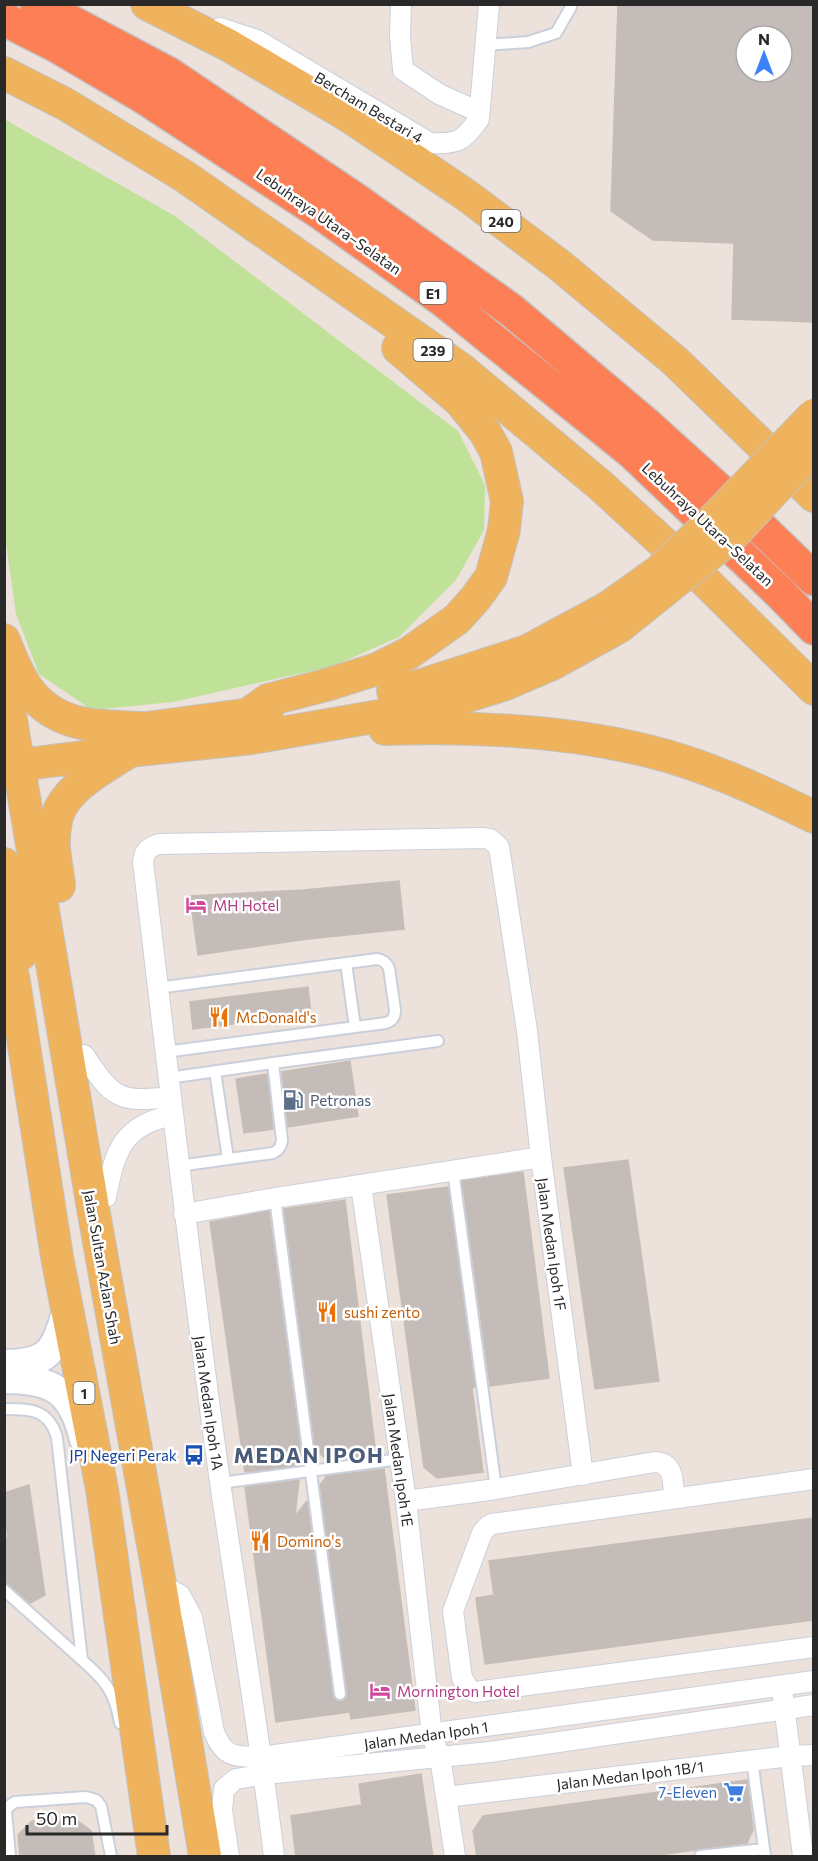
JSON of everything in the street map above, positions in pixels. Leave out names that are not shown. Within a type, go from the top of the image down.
[{"type":"highway","name":"Lebuhraya Utara–Selatan","points":[[38,4],[169,74],[356,200],[510,310],[646,424],[762,529],[813,579]]},
{"type":"highway","name":"Lebuhraya Utara–Selatan","points":[[4,20],[57,46],[142,96],[321,213],[443,300],[633,453],[781,594],[813,628]]},
{"type":"main road","name":"240","points":[[148,4],[228,45],[347,115],[466,195],[558,264],[675,361],[813,496]]},
{"type":"main road","name":"239","points":[[4,73],[65,104],[184,176],[460,369],[600,485],[706,582],[813,688]]},
{"type":"main road","points":[[184,176],[250,236],[410,357],[460,401],[485,432],[496,452],[507,501],[504,530],[491,577],[457,619],[417,647],[377,669],[268,700],[250,727]]},
{"type":"main road","points":[[613,617],[710,523],[813,415]]},
{"type":"main road","points":[[11,768],[136,739],[391,714],[461,698],[503,685],[552,664],[613,617],[729,538],[813,448]]},
{"type":"main road","points":[[4,640],[14,667],[29,691],[46,709],[78,723],[136,739]]},
{"type":"main road","name":"Jalan Sultan Azlan Shah","points":[[4,678],[11,768],[124,1383],[205,1857]]},
{"type":"main road","points":[[250,727],[278,741],[386,729],[435,728],[519,730],[580,737],[650,752],[705,769],[761,791],[813,817]]},
{"type":"main road","points":[[124,1383],[133,1340],[106,1197],[54,844],[55,822],[60,808],[69,796],[136,739]]},
{"type":"main road","points":[[4,864],[88,1355],[102,1489]]},
{"type":"main road","name":"1","points":[[4,932],[67,1311],[102,1489],[154,1857]]},
{"type":"street","name":"Bercham Bestari 4","points":[[148,4],[257,40],[430,143],[452,144],[468,135],[478,119],[489,4]]},
{"type":"street","points":[[401,4],[400,36],[403,70],[439,94],[479,112]]},
{"type":"street","name":"Jalan Medan Ipoh 1A","points":[[274,1857],[184,1214],[143,862],[147,850],[159,844],[260,841],[490,839],[499,846],[527,1031],[541,1157]]},
{"type":"street","points":[[84,1055],[102,1082],[115,1093],[138,1100],[170,1097]]},
{"type":"street","points":[[106,1197],[114,1161],[124,1142],[143,1124],[154,1119],[170,1097]]},
{"type":"street","name":"Jalan Medan Ipoh 1F","points":[[184,1214],[541,1157],[583,1475]]},
{"type":"street","name":"Jalan Medan Ipoh 1E","points":[[361,1185],[406,1501],[432,1735]]},
{"type":"street","points":[[4,1364],[25,1364],[46,1356],[56,1344],[67,1311]]},
{"type":"street","points":[[4,1379],[28,1379],[43,1382],[66,1398],[75,1411],[82,1430],[89,1465],[102,1489]]},
{"type":"street","points":[[406,1501],[661,1462],[670,1469],[674,1498]]},
{"type":"street","points":[[813,1479],[496,1522],[482,1533],[453,1611],[462,1678],[469,1689],[481,1692],[813,1647]]},
{"type":"street","name":"Jalan Medan Ipoh 1","points":[[159,1584],[180,1595],[192,1617],[214,1732],[219,1744],[222,1749],[263,1766],[440,1757],[490,1752],[813,1705]]},
{"type":"street","name":"Jalan Medan Ipoh 1","points":[[229,1857],[222,1810],[224,1790],[236,1779],[263,1766],[432,1735],[813,1682]]},
{"type":"street","points":[[781,1686],[806,1854]]},
{"type":"street","points":[[432,1735],[434,1745],[444,1751],[459,1749],[490,1752]]},
{"type":"street","name":"Jalan Medan Ipoh 1B/1","points":[[446,1797],[752,1760],[813,1755]]},
{"type":"street","points":[[440,1757],[455,1857]]},
{"type":"lane","points":[[485,45],[528,42],[556,33],[571,7]]},
{"type":"lane","points":[[157,988],[377,958],[387,963],[395,1010],[395,1016],[386,1023],[165,1052]]},
{"type":"lane","points":[[346,963],[355,1027]]},
{"type":"lane","points":[[170,1097],[215,1071],[438,1041]]},
{"type":"lane","points":[[178,1166],[273,1153],[282,1146],[273,1063]]},
{"type":"lane","points":[[215,1071],[228,1159]]},
{"type":"lane","points":[[453,1170],[496,1489]]},
{"type":"lane","points":[[275,1198],[340,1694]]},
{"type":"lane","points":[[4,1409],[33,1410],[42,1414],[49,1420],[57,1438],[82,1660]]},
{"type":"lane","points":[[220,1483],[400,1459]]},
{"type":"lane","points":[[4,1590],[102,1677],[117,1708],[123,1736]]},
{"type":"lane","points":[[700,1857],[765,1853],[752,1760]]},
{"type":"lane","points":[[130,1763],[146,1799]]},
{"type":"lane","points":[[10,1857],[6,1811],[9,1806],[15,1802],[86,1797],[96,1800],[101,1806],[111,1857]]},
{"type":"green space","points":[[4,119],[175,216],[458,431],[485,485],[484,530],[456,580],[399,637],[333,666],[173,702],[92,710],[39,674],[16,614],[5,536]]},
{"type":"building","points":[[618,4],[813,4],[813,322],[732,319],[734,243],[653,240],[611,211]]},
{"type":"building","points":[[399,881],[404,929],[308,939],[198,955],[190,896],[303,890]]},
{"type":"building","points":[[308,987],[311,1014],[193,1029],[190,1002]]},
{"type":"building","points":[[350,1061],[358,1116],[288,1127],[282,1072]]},
{"type":"building","points":[[267,1074],[273,1129],[244,1133],[236,1079]]},
{"type":"building","points":[[628,1160],[659,1381],[595,1389],[564,1168]]},
{"type":"building","points":[[523,1172],[549,1378],[490,1386],[462,1181]]},
{"type":"building","points":[[448,1187],[475,1387],[472,1388],[483,1472],[437,1478],[424,1467],[387,1195]]},
{"type":"building","points":[[345,1200],[376,1455],[327,1461],[315,1448],[284,1209]]},
{"type":"building","points":[[269,1211],[302,1460],[301,1465],[245,1472],[210,1222]]},
{"type":"building","points":[[384,1469],[415,1710],[351,1719],[350,1712],[276,1722],[245,1487],[299,1480],[295,1516],[307,1501],[333,1695],[337,1701],[342,1701],[347,1697],[347,1693],[320,1485],[327,1476]]},
{"type":"building","points":[[29,1485],[45,1595],[30,1603],[9,1584],[4,1583],[4,1539],[8,1537],[4,1514],[4,1493]]},
{"type":"building","points":[[813,1518],[813,1620],[485,1664],[476,1598],[494,1595],[489,1561]]},
{"type":"building","points":[[421,1774],[433,1857],[296,1857],[291,1816],[362,1805],[359,1784]]},
{"type":"building","points":[[747,1780],[753,1830],[747,1843],[644,1857],[477,1857],[473,1831],[483,1816]]},
{"type":"building","points":[[32,1821],[78,1821],[91,1831],[95,1857],[20,1857],[18,1835]]},
{"type":"place","name":"MH Hotel","points":[[196,905]]},
{"type":"place","name":"McDonald's","points":[[219,1017]]},
{"type":"place","name":"Petronas","points":[[293,1100]]},
{"type":"place","name":"sushi zento","points":[[327,1312]]},
{"type":"place","name":"JPJ Negeri Perak","points":[[194,1455]]},
{"type":"place","name":"Domino's","points":[[260,1541]]},
{"type":"place","name":"Mornington Hotel","points":[[380,1691]]},
{"type":"place","name":"7-Eleven","points":[[734,1792]]},
{"type":"district","name":"MEDAN IPOH","points":[[309,1454]]}]
